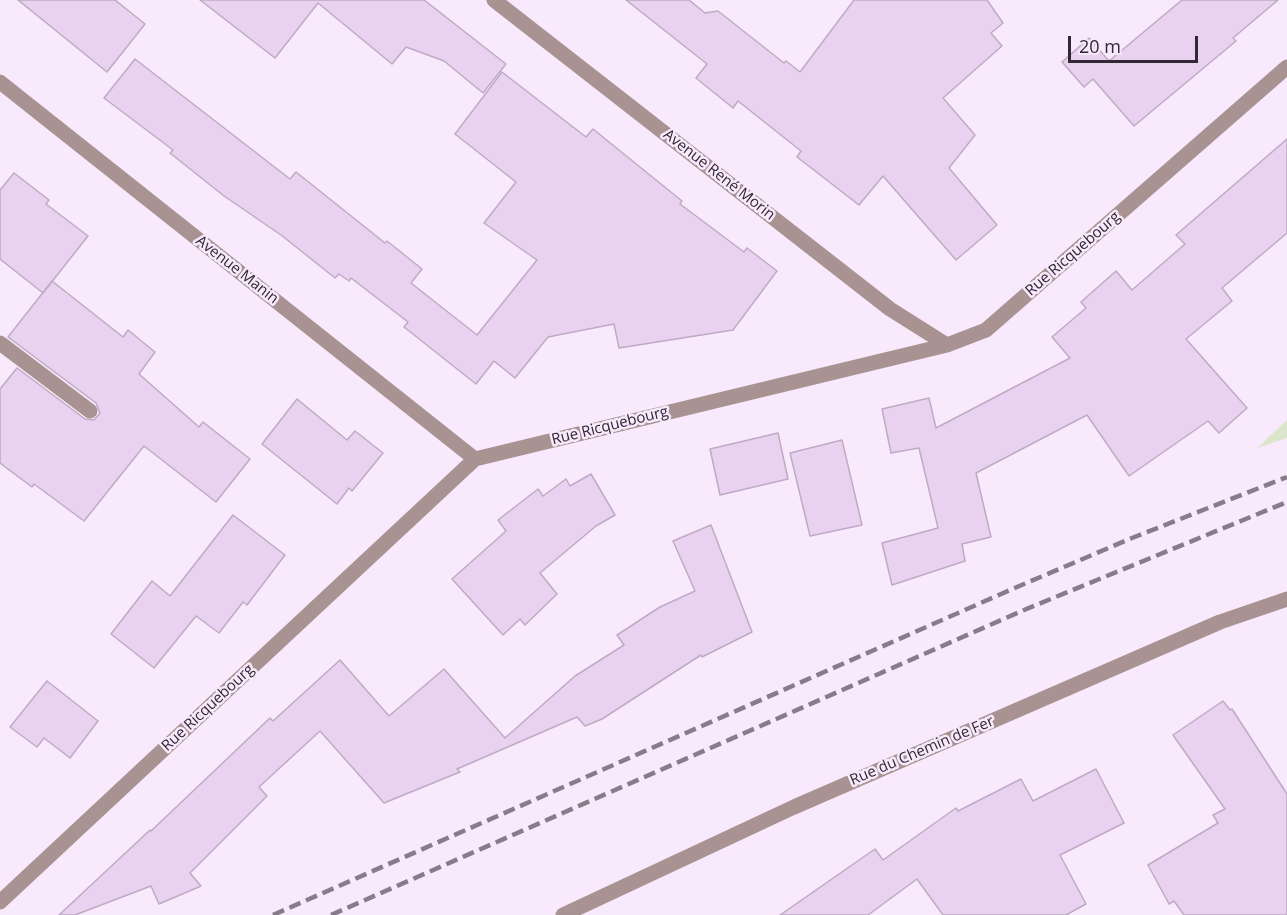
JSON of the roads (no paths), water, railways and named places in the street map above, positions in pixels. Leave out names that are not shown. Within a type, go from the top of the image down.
[{"type":"street","name":"Avenue René Morin","points":[[494,0],[890,309],[947,345]]},
{"type":"street","name":"Rue Ricquebourg","points":[[0,902],[475,459],[947,345],[986,330],[1287,67]]},
{"type":"street","name":"Avenue Manin","points":[[0,82],[475,459]]},
{"type":"street","points":[[0,343],[90,411]]},
{"type":"street","name":"Rue du Chemin de Fer","points":[[563,915],[794,807],[1220,622],[1287,599]]},
{"type":"railway","points":[[273,915],[1017,587],[1132,538],[1287,477]]},
{"type":"railway","points":[[331,915],[1024,610],[1287,502]]}]
